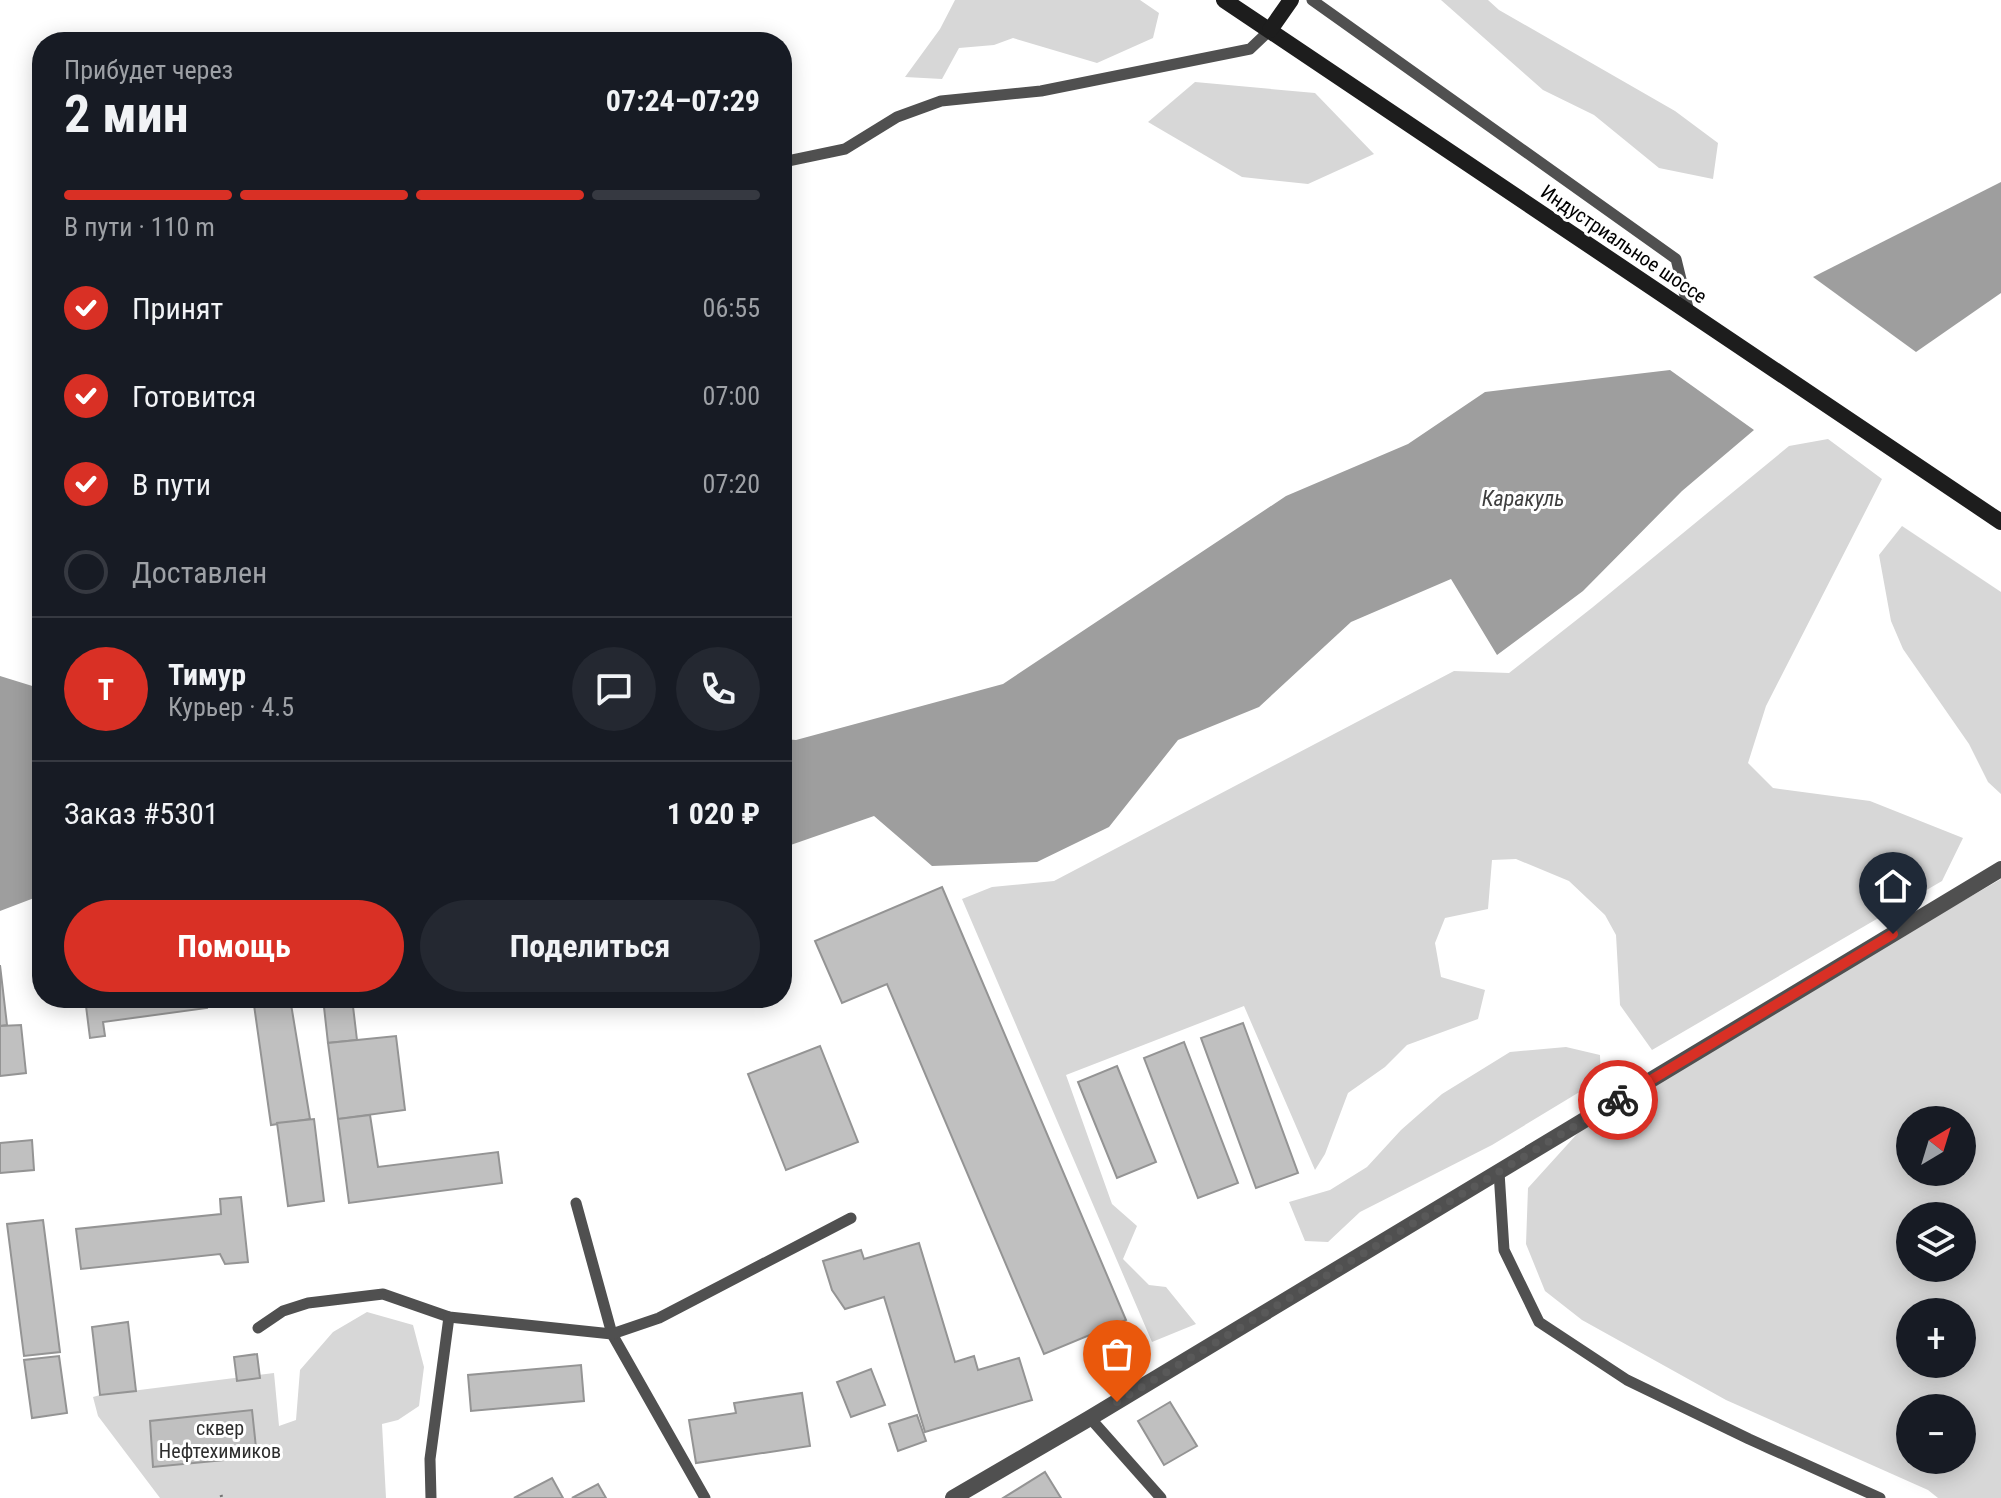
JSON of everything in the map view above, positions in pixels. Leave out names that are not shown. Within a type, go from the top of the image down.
[{"type":"main road","name":"Индустриальное шоссе","points":[[1224,0],[2001,522]]},
{"type":"main road","points":[[1270,30],[1290,0]]},
{"type":"street","points":[[953,1498],[2001,869]]},
{"type":"lane","points":[[1312,0],[1676,259],[1689,312]]},
{"type":"lane","points":[[792,160],[845,149],[897,117],[941,101],[1041,91],[1250,49],[1270,30]]},
{"type":"lane","points":[[1499,1172],[1504,1250],[1539,1322],[1627,1380],[1880,1498]]},
{"type":"lane","points":[[576,1203],[612,1334],[705,1498]]},
{"type":"lane","points":[[258,1328],[283,1311],[308,1303],[383,1294],[449,1317],[612,1334],[659,1318],[851,1218]]},
{"type":"lane","points":[[431,1498],[430,1459],[449,1317]]},
{"type":"lane","points":[[1090,1418],[1161,1498]]},
{"type":"green space","points":[[955,0],[1140,0],[1159,13],[1153,38],[1097,63],[1013,38],[994,45],[959,48],[942,79],[905,77],[940,29]]},
{"type":"green space","points":[[1441,0],[1488,0],[1499,10],[1675,111],[1718,143],[1713,179],[1659,168],[1594,115],[1543,90]]},
{"type":"green space","points":[[1195,82],[1315,93],[1374,154],[1308,184],[1242,177],[1148,122]]},
{"type":"green space","points":[[1828,439],[1882,479],[1766,706],[1748,763],[1773,788],[1870,801],[1963,838],[1942,881],[1652,1050],[1620,1005],[1616,935],[1605,915],[1569,881],[1516,859],[1492,860],[1488,909],[1445,918],[1435,943],[1441,977],[1485,990],[1478,1019],[1407,1045],[1385,1067],[1348,1093],[1325,1154],[1315,1170],[1244,1006],[1066,1075],[1112,1204],[1137,1226],[1123,1259],[1149,1285],[1166,1287],[1196,1324],[1152,1342],[962,899],[992,887],[1054,881],[1454,671],[1509,673],[1789,446]]},
{"type":"green space","points":[[1902,526],[2001,592],[2001,794],[1988,782],[1969,744],[1903,649],[1891,621],[1879,555]]},
{"type":"green space","points":[[2001,879],[2001,1498],[1938,1498],[1928,1490],[1726,1400],[1582,1320],[1545,1291],[1526,1244],[1528,1188],[1596,1113]]},
{"type":"green space","points":[[1566,1047],[1600,1055],[1601,1079],[1492,1145],[1360,1212],[1328,1242],[1305,1241],[1289,1202],[1330,1190],[1367,1167],[1401,1130],[1442,1094],[1510,1052]]},
{"type":"green space","name":"сквер Нефтехимиков","points":[[367,1312],[413,1325],[424,1367],[419,1406],[398,1420],[382,1424],[386,1498],[160,1498],[98,1416],[93,1397],[100,1395],[274,1373],[279,1426],[296,1420],[300,1370],[333,1332]]},
{"type":"water","points":[[2001,182],[2001,293],[1916,352],[1813,277]]},
{"type":"water","name":"Каракуль","points":[[1670,370],[1754,430],[1682,491],[1583,591],[1497,655],[1451,579],[1351,622],[1259,707],[1178,740],[1109,827],[1037,862],[932,866],[874,816],[792,845],[792,740],[1003,684],[1286,496],[1408,444],[1485,392]]},
{"type":"water","points":[[0,676],[32,686],[32,899],[0,911]]},
{"type":"building","points":[[942,887],[1126,1320],[1044,1354],[887,984],[842,1003],[815,941]]},
{"type":"building","points":[[0,965],[7,1025],[0,1026]]},
{"type":"building","points":[[86,1008],[207,1008],[103,1022],[105,1036],[90,1038]]},
{"type":"building","points":[[254,1008],[292,1008],[310,1119],[271,1125]]},
{"type":"building","points":[[324,1008],[353,1008],[357,1040],[328,1043]]},
{"type":"building","points":[[1243,1023],[1298,1173],[1256,1188],[1201,1038]]},
{"type":"building","points":[[21,1025],[26,1073],[0,1076],[0,1026]]},
{"type":"building","points":[[396,1036],[405,1110],[338,1119],[328,1043]]},
{"type":"building","points":[[1184,1042],[1238,1183],[1198,1198],[1144,1058]]},
{"type":"building","points":[[820,1046],[858,1142],[786,1170],[748,1074]]},
{"type":"building","points":[[1117,1066],[1156,1162],[1117,1178],[1078,1082]]},
{"type":"building","points":[[370,1115],[378,1167],[498,1152],[502,1183],[349,1203],[338,1119]]},
{"type":"building","points":[[314,1119],[324,1201],[288,1206],[277,1123]]},
{"type":"building","points":[[32,1140],[34,1170],[0,1173],[0,1143]]},
{"type":"building","points":[[241,1197],[248,1262],[225,1264],[220,1254],[81,1269],[76,1229],[221,1214],[220,1199]]},
{"type":"building","points":[[43,1220],[60,1352],[24,1356],[7,1224]]},
{"type":"building","points":[[919,1243],[955,1362],[974,1356],[978,1370],[1019,1358],[1032,1400],[925,1432],[884,1297],[845,1309],[832,1290],[823,1261],[861,1250],[864,1259]]},
{"type":"building","points":[[128,1322],[136,1391],[100,1395],[92,1327]]},
{"type":"building","points":[[257,1354],[260,1378],[237,1381],[234,1357]]},
{"type":"building","points":[[59,1356],[67,1413],[32,1418],[24,1360]]},
{"type":"building","points":[[581,1365],[584,1401],[471,1411],[468,1375]]},
{"type":"building","points":[[871,1369],[885,1405],[851,1417],[837,1382]]},
{"type":"building","points":[[802,1393],[810,1446],[696,1463],[689,1420],[736,1413],[734,1403]]},
{"type":"building","points":[[1170,1402],[1197,1446],[1164,1465],[1138,1421]]},
{"type":"building","points":[[252,1410],[257,1457],[153,1467],[150,1421]]},
{"type":"building","points":[[917,1415],[926,1441],[898,1451],[889,1424]]},
{"type":"building","points":[[1045,1472],[1061,1498],[1003,1498]]},
{"type":"building","points":[[552,1478],[563,1498],[514,1498]]},
{"type":"building","points":[[598,1484],[606,1498],[572,1498]]},
{"type":"way so far","points":[[1117,1402],[1618,1100]]},
{"type":"route","points":[[1618,1100],[1893,934]]}]
